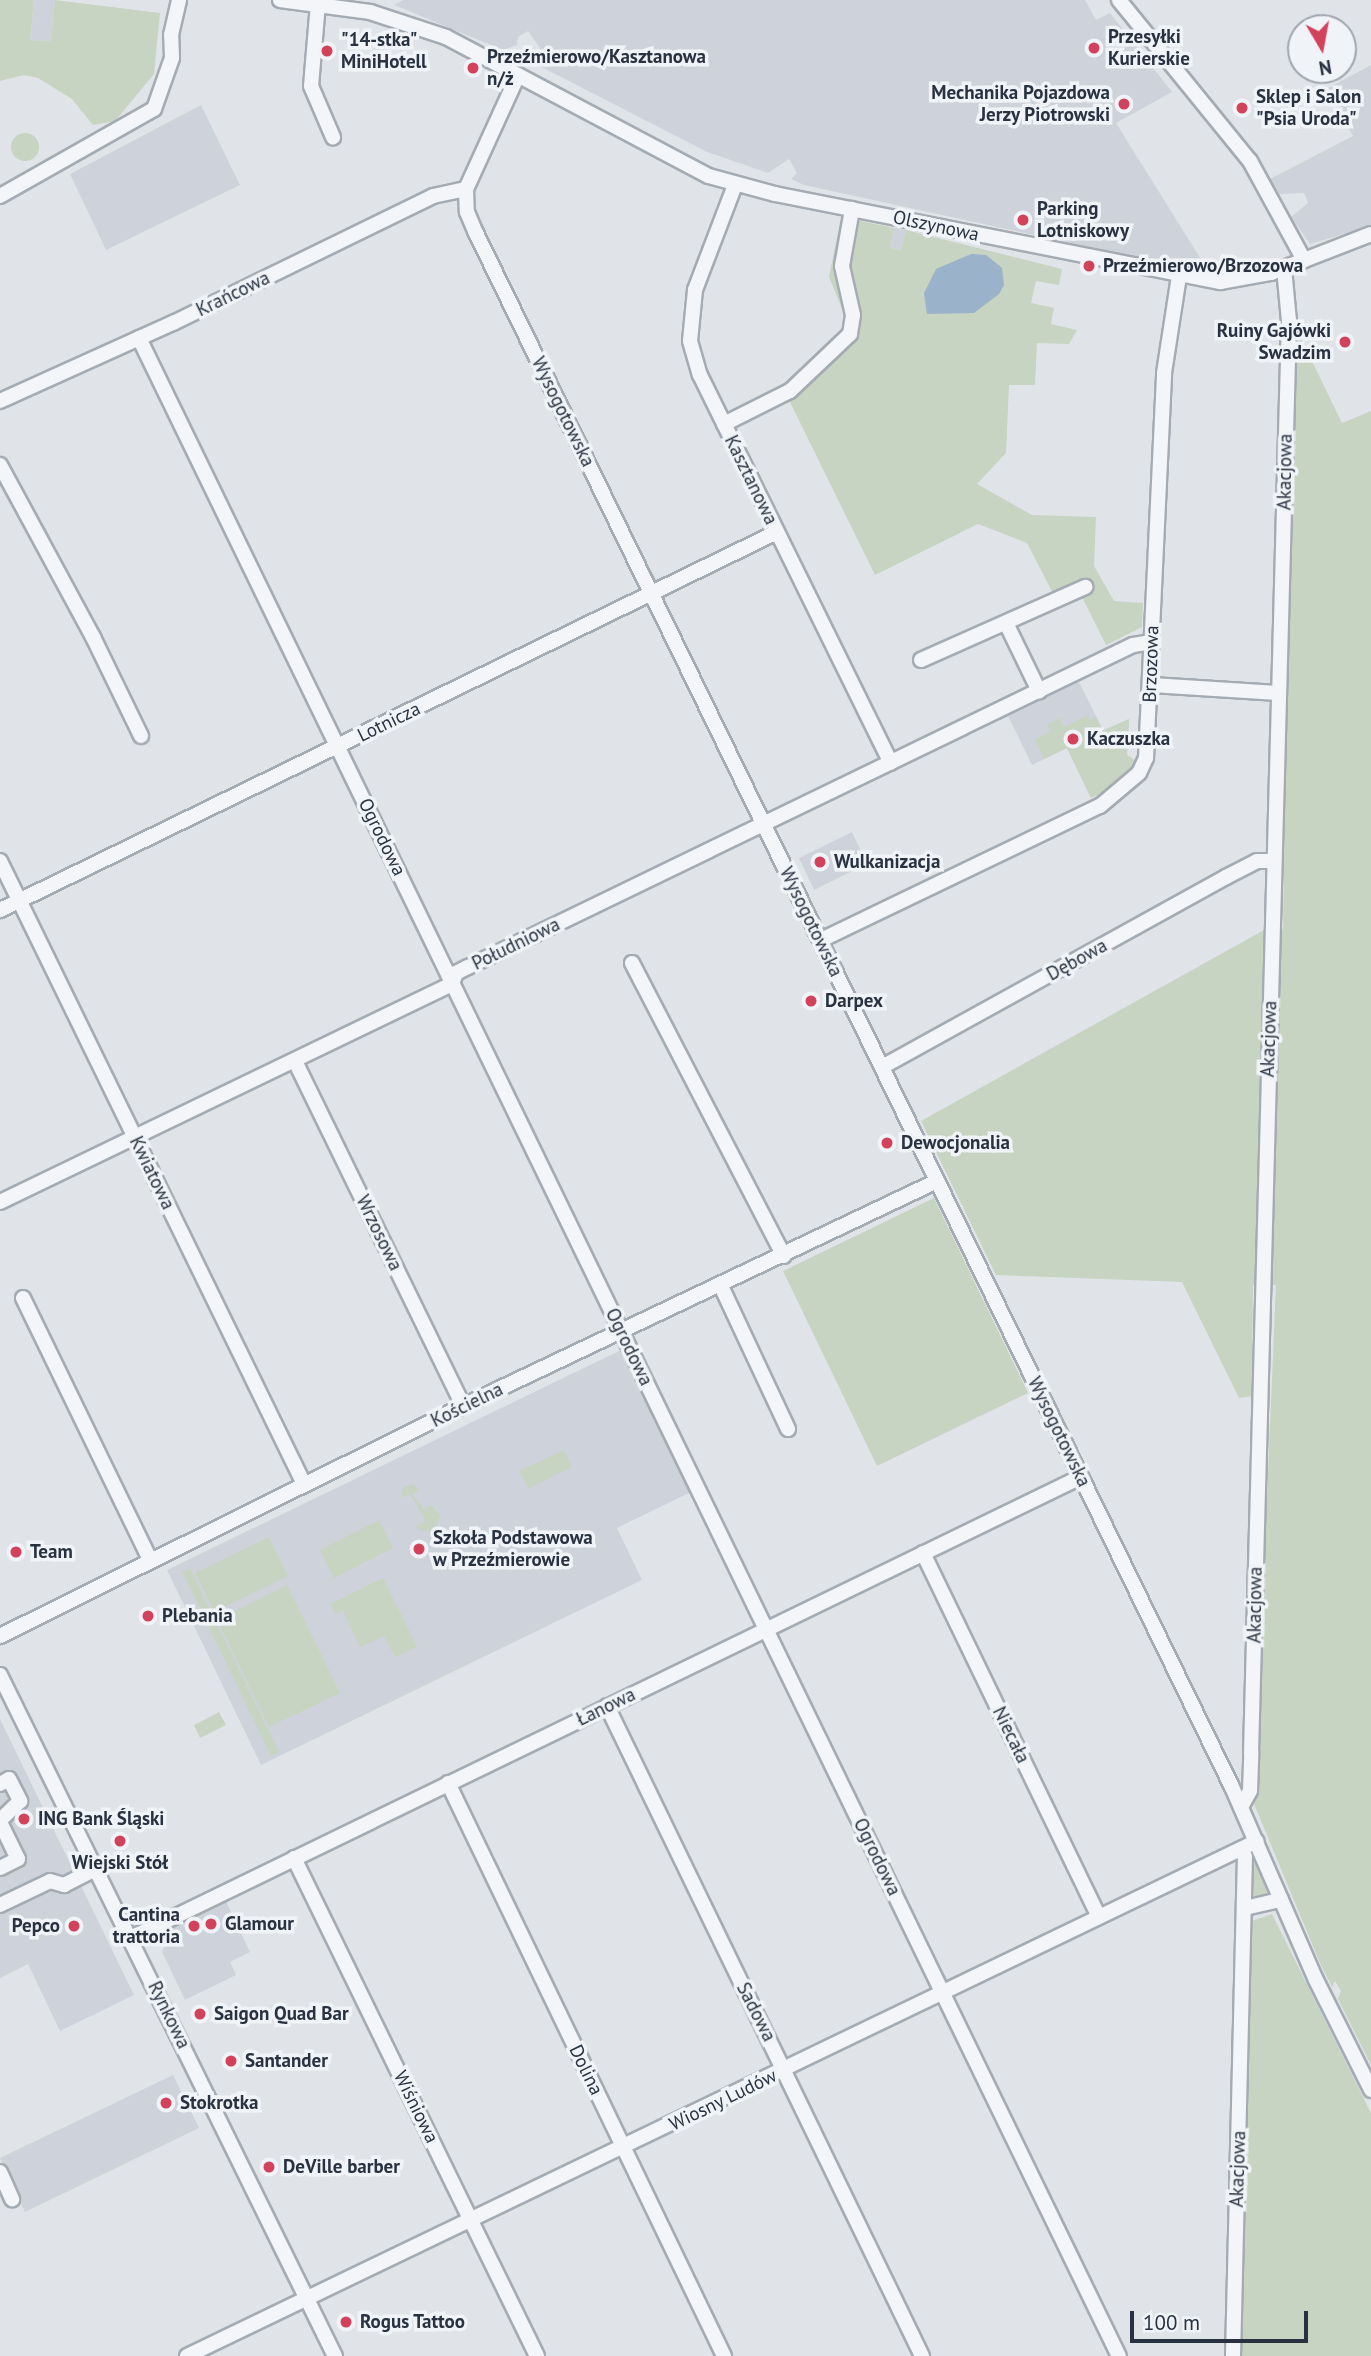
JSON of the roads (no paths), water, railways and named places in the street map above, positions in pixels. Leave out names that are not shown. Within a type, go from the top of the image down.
[{"type":"street","points":[[0,196],[154,109],[172,58],[171,35],[179,0]]},
{"type":"street","name":"Olszynowa","points":[[280,0],[318,3],[382,15],[436,33],[709,176],[735,185],[1179,276],[1236,282],[1283,268],[1371,234]]},
{"type":"street","points":[[1119,0],[1250,162],[1304,260]]},
{"type":"street","points":[[318,3],[311,86],[333,137]]},
{"type":"street","points":[[466,189],[518,75]]},
{"type":"street","name":"Kasztanowa","points":[[735,185],[695,290],[690,341],[699,376],[891,763]]},
{"type":"street","name":"Krańcowa","points":[[0,401],[139,338],[433,196],[466,189]]},
{"type":"street","name":"Wysogotowska","points":[[466,189],[467,212],[476,233],[1257,1841],[1281,1900],[1371,2090]]},
{"type":"street","points":[[724,424],[790,391],[850,334],[853,315],[842,266],[852,209]]},
{"type":"street","name":"Akacjowa","points":[[1241,1808],[1250,1791],[1289,321],[1283,268]]},
{"type":"street","name":"Brzozowa","points":[[821,940],[1115,797],[1129,786],[1146,758],[1164,373],[1179,276]]},
{"type":"street","name":"Ogrodowa","points":[[139,338],[1119,2356]]},
{"type":"street","points":[[0,464],[93,636],[141,736]]},
{"type":"street","name":"Lotnicza","points":[[0,909],[777,532]]},
{"type":"street","points":[[921,660],[1085,587]]},
{"type":"street","points":[[1006,623],[1039,691]]},
{"type":"street","name":"Południowa","points":[[0,1202],[452,984],[456,973],[1133,645],[1152,642]]},
{"type":"street","points":[[1151,685],[1279,693]]},
{"type":"street","name":"Kwiatowa","points":[[0,861],[304,1484]]},
{"type":"street","name":"Dębowa","points":[[882,1067],[1226,877],[1257,861],[1274,861]]},
{"type":"street","points":[[632,963],[784,1256]]},
{"type":"street","name":"Wrzosowa","points":[[295,1060],[463,1406]]},
{"type":"street","name":"Kościelna","points":[[0,1636],[150,1559],[463,1406],[721,1286],[937,1181]]},
{"type":"street","points":[[721,1286],[788,1429]]},
{"type":"street","points":[[23,1298],[150,1559]]},
{"type":"street","name":"Łanowa","points":[[131,1938],[1081,1477]]},
{"type":"street","name":"Niecała","points":[[923,1553],[1099,1916]]},
{"type":"street","name":"Rynkowa","points":[[0,1675],[98,1868],[335,2356]]},
{"type":"street","name":"Sadowa","points":[[607,1706],[922,2356]]},
{"type":"street","points":[[0,1784],[9,1779],[20,1801],[0,1821],[18,1859],[0,1868]]},
{"type":"street","name":"Dolina","points":[[448,1783],[724,2356]]},
{"type":"street","name":"Wiosny Ludów","points":[[187,2356],[309,2300],[1257,1841]]},
{"type":"street","name":"Akacjowa","points":[[1233,2356],[1245,1856]]},
{"type":"street","name":"Wiśniowa","points":[[294,1858],[537,2356]]},
{"type":"street","points":[[0,1905],[50,1881],[64,1885],[98,1868]]},
{"type":"street","points":[[1245,1908],[1281,1900]]},
{"type":"street","points":[[0,2172],[12,2199]]},
{"type":"water","points":[[971,254],[986,255],[1002,268],[1004,285],[999,294],[974,313],[927,314],[924,293],[936,269]]},
{"type":"place","name":"Przesyłki Kurierskie","points":[[1094,48]]},
{"type":"place","name":"\"14-stka\" MiniHotell","points":[[327,51]]},
{"type":"place","name":"Przeźmierowo/Kasztanowa n/ż","points":[[473,68]]},
{"type":"place","name":"Mechanika Pojazdowa Jerzy Piotrowski","points":[[1124,104]]},
{"type":"place","name":"Sklep i Salon \"Psia Uroda\"","points":[[1242,108]]},
{"type":"place","name":"Parking Lotniskowy","points":[[1023,220]]},
{"type":"place","name":"Przeźmierowo/Brzozowa","points":[[1089,266]]},
{"type":"place","name":"Ruiny Gajówki Swadzim","points":[[1345,342]]},
{"type":"place","name":"Kaczuszka","points":[[1073,739]]},
{"type":"place","name":"Wulkanizacja","points":[[820,862]]},
{"type":"place","name":"Darpex","points":[[811,1001]]},
{"type":"place","name":"Dewocjonalia","points":[[887,1143]]},
{"type":"place","name":"Szkoła Podstawowa w Przeźmierowie","points":[[419,1549]]},
{"type":"place","name":"Team","points":[[16,1552]]},
{"type":"place","name":"Plebania","points":[[148,1616]]},
{"type":"place","name":"ING Bank Śląski","points":[[24,1819]]},
{"type":"place","name":"Wiejski Stół","points":[[120,1841]]},
{"type":"place","name":"Glamour","points":[[211,1924]]},
{"type":"place","name":"Pepco","points":[[74,1926]]},
{"type":"place","name":"Cantina trattoria","points":[[194,1926]]},
{"type":"place","name":"Saigon Quad Bar","points":[[200,2014]]},
{"type":"place","name":"Santander","points":[[231,2061]]},
{"type":"place","name":"Stokrotka","points":[[166,2103]]},
{"type":"place","name":"DeVille barber","points":[[269,2167]]},
{"type":"place","name":"Rogus Tattoo","points":[[346,2322]]}]
